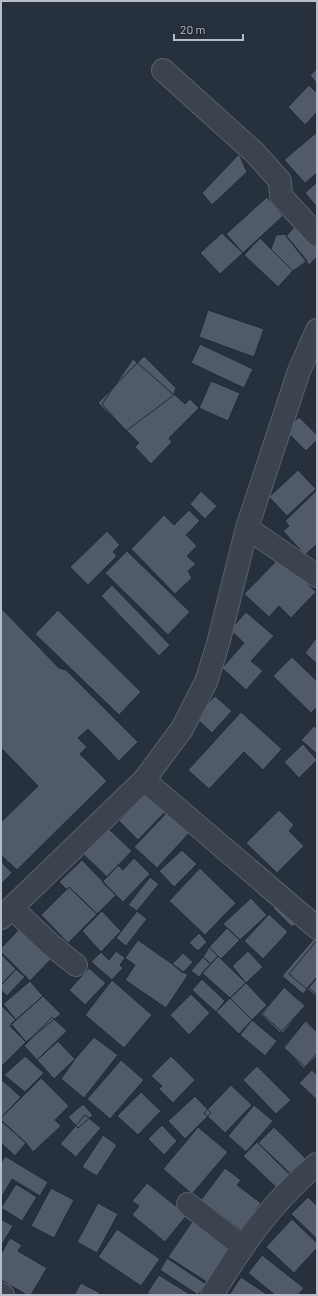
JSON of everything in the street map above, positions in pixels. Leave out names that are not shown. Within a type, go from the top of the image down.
[{"type":"street","points":[[163,70],[255,153],[280,181],[281,196],[317,235]]},
{"type":"street","points":[[76,965],[50,944],[6,913],[144,780],[182,729],[206,682],[218,644],[247,528],[300,370],[317,330]]},
{"type":"street","points":[[247,528],[313,566]]},
{"type":"street","points":[[144,780],[317,928]]},
{"type":"street","points":[[212,1295],[242,1246],[265,1215],[317,1164]]},
{"type":"street","points":[[188,1204],[242,1246]]},
{"type":"building","points":[[317,69],[317,84],[310,75]]},
{"type":"building","points":[[309,85],[317,93],[317,112],[305,125],[288,107]]},
{"type":"building","points":[[317,132],[317,173],[305,183],[284,160]]},
{"type":"building","points":[[239,154],[247,172],[212,205],[202,193]]},
{"type":"building","points":[[317,182],[317,207],[305,193]]},
{"type":"building","points":[[267,197],[283,216],[243,253],[226,234]]},
{"type":"building","points":[[298,223],[317,243],[317,257],[309,265],[286,236]]},
{"type":"building","points":[[222,233],[243,253],[220,274],[200,253]]},
{"type":"building","points":[[285,234],[307,261],[293,271],[271,249],[276,235]]},
{"type":"building","points":[[260,238],[293,271],[278,287],[244,255]]},
{"type":"building","points":[[208,310],[264,329],[254,357],[199,337]]},
{"type":"building","points":[[200,344],[253,369],[244,388],[191,363]]},
{"type":"building","points":[[144,356],[176,388],[174,394],[185,404],[190,399],[199,408],[169,438],[172,442],[151,464],[135,447],[139,443],[98,403]]},
{"type":"building","points":[[133,359],[174,395],[126,431],[102,404]]},
{"type":"building","points":[[211,381],[240,393],[228,421],[199,408]]},
{"type":"building","points":[[299,417],[317,435],[317,440],[306,451],[285,430]]},
{"type":"building","points":[[298,470],[316,489],[287,516],[269,497]]},
{"type":"building","points":[[317,490],[317,544],[305,555],[283,531],[289,526],[285,521]]},
{"type":"building","points":[[201,491],[217,506],[205,519],[190,504]]},
{"type":"building","points":[[189,510],[200,521],[186,535],[197,546],[187,556],[196,564],[188,571],[192,578],[175,594],[131,549],[164,515],[174,525]]},
{"type":"building","points":[[107,531],[120,545],[113,552],[117,556],[88,585],[70,567]]},
{"type":"building","points":[[127,551],[190,612],[168,635],[105,573]]},
{"type":"building","points":[[280,557],[316,592],[291,618],[279,606],[269,617],[244,594]]},
{"type":"building","points":[[112,585],[170,645],[159,656],[101,596]]},
{"type":"building","points":[[1,608],[59,668],[66,670],[138,742],[119,761],[88,729],[78,738],[87,747],[80,754],[107,781],[17,870],[1,855],[1,822],[38,786],[2,749],[1,750]]},
{"type":"building","points":[[58,610],[141,692],[119,715],[35,634]]},
{"type":"building","points":[[246,612],[274,636],[251,661],[263,671],[246,690],[222,668],[244,643],[230,630]]},
{"type":"building","points":[[317,637],[317,664],[305,653]]},
{"type":"building","points":[[292,657],[317,681],[317,707],[311,713],[273,676]]},
{"type":"building","points":[[215,696],[232,711],[212,733],[195,717]]},
{"type":"building","points":[[241,712],[282,749],[263,770],[244,752],[209,789],[188,770]]},
{"type":"building","points":[[314,726],[317,729],[317,754],[301,740]]},
{"type":"building","points":[[303,744],[317,760],[299,778],[284,762]]},
{"type":"building","points":[[148,791],[167,810],[138,840],[119,821]]},
{"type":"building","points":[[170,809],[192,830],[157,868],[134,847]]},
{"type":"building","points":[[279,810],[294,825],[289,831],[304,846],[277,873],[246,843]]},
{"type":"building","points":[[108,828],[132,851],[107,877],[83,854]]},
{"type":"building","points":[[182,850],[197,864],[174,887],[159,871]]},
{"type":"building","points":[[134,858],[150,874],[123,902],[102,882],[118,865],[123,870]]},
{"type":"building","points":[[82,860],[116,895],[97,914],[69,887],[67,890],[59,882]]},
{"type":"building","points":[[1,861],[12,873],[1,884]]},
{"type":"building","points":[[200,868],[236,903],[205,935],[169,901]]},
{"type":"building","points":[[150,877],[159,884],[137,911],[128,905]]},
{"type":"building","points":[[69,887],[97,914],[68,943],[41,915]]},
{"type":"building","points":[[251,898],[267,915],[240,940],[223,924]]},
{"type":"building","points":[[280,900],[299,920],[292,927],[273,908]]},
{"type":"building","points":[[102,911],[121,931],[101,952],[82,931]]},
{"type":"building","points":[[137,911],[147,919],[126,946],[116,938]]},
{"type":"building","points":[[269,914],[288,932],[263,959],[244,941]]},
{"type":"building","points":[[25,923],[56,954],[30,981],[1,952],[1,948]]},
{"type":"building","points":[[227,928],[240,940],[221,959],[209,947]]},
{"type":"building","points":[[199,933],[207,942],[198,951],[189,943]]},
{"type":"building","points":[[317,935],[317,978],[303,994],[282,976]]},
{"type":"building","points":[[138,940],[188,975],[166,1008],[125,980],[135,965],[125,958]]},
{"type":"building","points":[[317,940],[317,977],[307,989],[289,974]]},
{"type":"building","points":[[209,947],[218,956],[211,964],[203,957]]},
{"type":"building","points":[[116,951],[125,958],[120,965],[123,968],[112,980],[91,962],[101,952],[109,960]]},
{"type":"building","points":[[248,951],[263,967],[246,983],[232,966]]},
{"type":"building","points":[[183,953],[193,962],[183,973],[172,964]]},
{"type":"building","points":[[1,954],[16,969],[1,985]]},
{"type":"building","points":[[218,956],[246,983],[230,998],[202,973]]},
{"type":"building","points":[[203,957],[211,964],[199,977],[191,971]]},
{"type":"building","points":[[89,968],[106,983],[85,1005],[69,990]]},
{"type":"building","points":[[16,969],[25,977],[7,996],[1,990],[1,985]]},
{"type":"building","points":[[317,977],[317,997],[307,989]]},
{"type":"building","points":[[317,978],[317,995],[308,987]]},
{"type":"building","points":[[202,979],[225,1001],[216,1012],[192,990]]},
{"type":"building","points":[[112,980],[152,1015],[124,1048],[85,1015]]},
{"type":"building","points":[[30,981],[43,996],[16,1020],[3,1004]]},
{"type":"building","points":[[246,983],[267,1005],[252,1020],[230,998]]},
{"type":"building","points":[[284,987],[306,1005],[283,1033],[262,1014]]},
{"type":"building","points":[[284,987],[305,1006],[280,1033],[260,1014]]},
{"type":"building","points":[[191,994],[210,1013],[189,1035],[170,1015]]},
{"type":"building","points":[[43,996],[61,1014],[26,1042],[11,1024]]},
{"type":"building","points":[[230,998],[252,1020],[239,1034],[216,1012]]},
{"type":"building","points":[[1,1005],[16,1020],[10,1026],[26,1042],[1,1067]]},
{"type":"building","points":[[52,1017],[67,1031],[37,1060],[24,1046]]},
{"type":"building","points":[[252,1020],[277,1041],[265,1056],[240,1035]]},
{"type":"building","points":[[306,1020],[317,1031],[317,1053],[305,1067],[284,1048]]},
{"type":"building","points":[[305,1021],[317,1032],[317,1056],[304,1069],[283,1047]]},
{"type":"building","points":[[94,1037],[118,1055],[84,1098],[61,1079],[75,1059]]},
{"type":"building","points":[[58,1041],[75,1059],[54,1079],[37,1060]]},
{"type":"building","points":[[25,1056],[44,1073],[25,1092],[4,1075]]},
{"type":"building","points":[[171,1056],[195,1080],[173,1103],[159,1089],[162,1086],[151,1076]]},
{"type":"building","points":[[121,1060],[144,1080],[110,1119],[87,1099]]},
{"type":"building","points":[[257,1066],[291,1100],[276,1114],[243,1080]]},
{"type":"building","points":[[312,1070],[317,1075],[317,1100],[299,1083]]},
{"type":"building","points":[[41,1078],[69,1106],[55,1120],[61,1126],[33,1152],[26,1143],[1,1121],[1,1118]]},
{"type":"building","points":[[1,1079],[21,1097],[1,1118]]},
{"type":"building","points":[[231,1085],[252,1105],[225,1133],[204,1113]]},
{"type":"building","points":[[141,1092],[161,1111],[138,1135],[117,1116]]},
{"type":"building","points":[[195,1096],[211,1113],[185,1139],[168,1121]]},
{"type":"building","points":[[83,1104],[93,1115],[78,1128],[68,1117]]},
{"type":"building","points":[[254,1105],[273,1121],[246,1152],[228,1136]]},
{"type":"building","points":[[85,1115],[101,1128],[76,1157],[60,1144]]},
{"type":"building","points":[[1,1120],[26,1143],[15,1156],[1,1143]]},
{"type":"building","points":[[162,1125],[177,1141],[164,1155],[148,1139]]},
{"type":"building","points":[[198,1127],[228,1152],[192,1194],[163,1169]]},
{"type":"building","points":[[274,1127],[309,1162],[293,1178],[258,1143]]},
{"type":"building","points":[[103,1135],[117,1145],[97,1176],[82,1167]]},
{"type":"building","points":[[257,1142],[294,1177],[280,1191],[243,1156]]},
{"type":"building","points":[[5,1156],[48,1182],[40,1196],[12,1179],[1,1198],[1,1163]]},
{"type":"building","points":[[225,1168],[241,1180],[237,1185],[261,1203],[241,1230],[201,1200]]},
{"type":"building","points":[[147,1183],[187,1215],[165,1242],[132,1215],[139,1206],[132,1201]]},
{"type":"building","points":[[16,1184],[37,1197],[22,1221],[1,1208]]},
{"type":"building","points":[[51,1188],[74,1200],[54,1238],[31,1226]]},
{"type":"building","points":[[308,1197],[317,1206],[317,1239],[291,1214]]},
{"type":"building","points":[[98,1203],[118,1214],[97,1253],[77,1242]]},
{"type":"building","points":[[196,1216],[237,1244],[210,1284],[168,1257]]},
{"type":"building","points":[[1,1219],[13,1226],[1,1246]]},
{"type":"building","points":[[292,1219],[317,1243],[317,1248],[294,1273],[266,1247]]},
{"type":"building","points":[[117,1229],[160,1259],[141,1286],[98,1257]]},
{"type":"building","points":[[10,1238],[22,1245],[18,1251],[47,1268],[31,1295],[27,1295],[1,1280],[1,1254]]},
{"type":"building","points":[[262,1255],[304,1288],[298,1295],[275,1295],[248,1273]]},
{"type":"building","points":[[167,1258],[206,1284],[198,1295],[160,1270]]},
{"type":"building","points":[[159,1275],[191,1295],[151,1295],[147,1293]]},
{"type":"building","points":[[241,1277],[268,1295],[229,1295]]},
{"type":"building","points":[[81,1283],[100,1293],[99,1295],[74,1295]]}]
